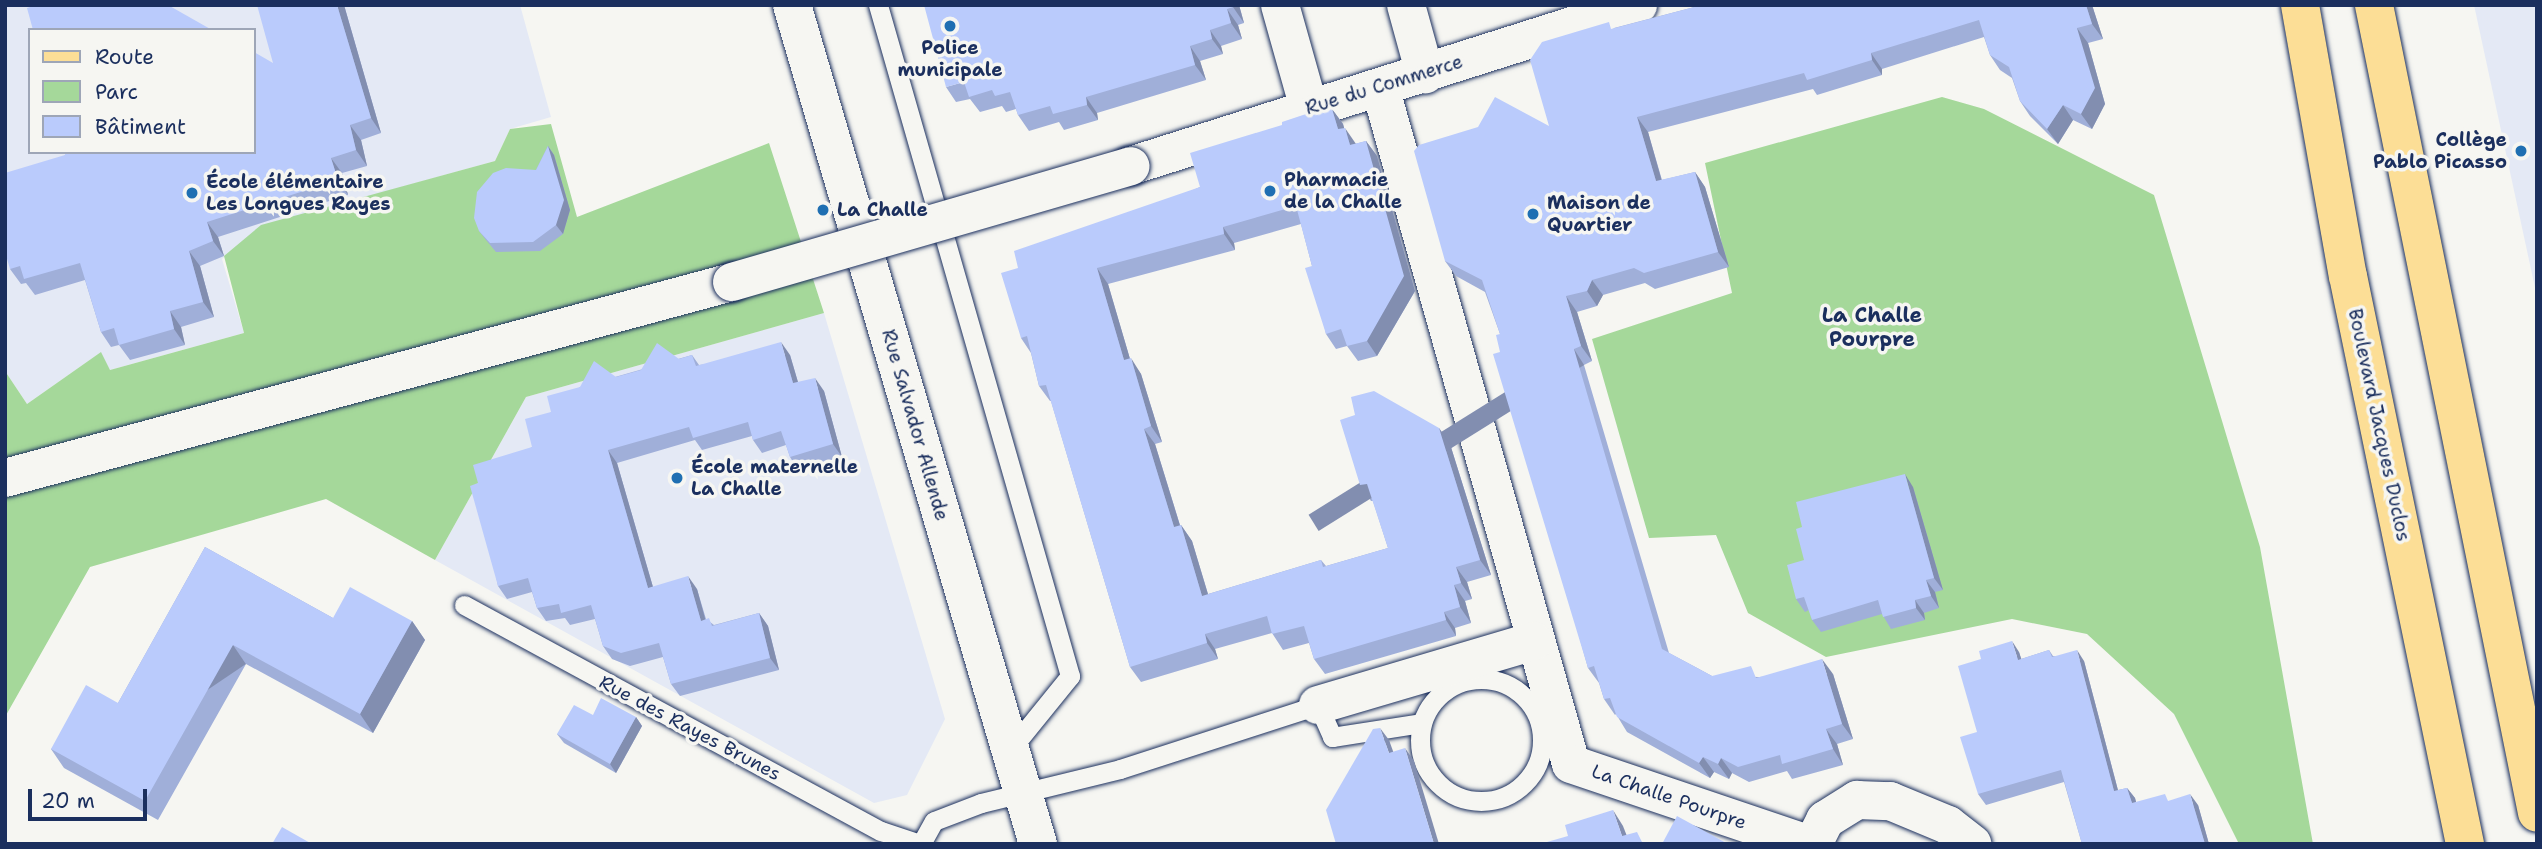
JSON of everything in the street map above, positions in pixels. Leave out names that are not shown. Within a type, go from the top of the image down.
[{"type":"main road","name":"Boulevard Jacques Duclos","points":[[2300,5],[2348,276],[2465,844]]},
{"type":"main road","points":[[2374,5],[2537,813]]},
{"type":"street","name":"Rue Salvador Allende","points":[[792,5],[1038,844]]},
{"type":"street","points":[[1280,5],[1309,108]]},
{"type":"street","points":[[1406,5],[1424,74]]},
{"type":"street","name":"Rue du Commerce","points":[[5,478],[732,282],[1130,166],[1638,5]]},
{"type":"street","points":[[1318,705],[1534,641],[1380,87]]},
{"type":"street","name":"La Challe Pourpre","points":[[1534,641],[1571,764],[1807,844]]},
{"type":"street","points":[[1813,844],[1825,820],[1857,800],[1890,801],[1948,825],[1972,844]]},
{"type":"lane","points":[[878,5],[1070,676],[1010,751]]},
{"type":"lane","name":"Rue des Rayes Brunes","points":[[464,605],[881,831],[920,844]]},
{"type":"lane","points":[[1473,679],[1503,682],[1521,692],[1534,708],[1541,727],[1542,747],[1536,767],[1525,784],[1508,795],[1489,802],[1468,801],[1449,793],[1433,780],[1423,763],[1419,743],[1421,723],[1430,704],[1445,690],[1473,679]]},
{"type":"lane","points":[[920,844],[934,821],[1021,793],[1121,769],[1318,705],[1332,737],[1421,723]]},
{"type":"shaded area","name":"École élémentaire Les Longues Rayes","points":[[5,5],[520,5],[551,117],[510,129],[495,161],[262,226],[222,259],[244,333],[110,370],[100,353],[27,404],[5,371]]},
{"type":"shaded area","name":"Collège Pablo Picasso","points":[[2474,5],[2537,5],[2537,297]]},
{"type":"shaded area","name":"École maternelle La Challe","points":[[824,313],[945,719],[907,795],[874,803],[435,560],[526,397]]},
{"type":"green space","points":[[1942,97],[1984,109],[2154,195],[2260,547],[2313,844],[2239,844],[2174,714],[2087,634],[2012,619],[1826,657],[1748,613],[1716,535],[1649,538],[1592,339],[1732,293],[1705,163]]},
{"type":"green space","points":[[551,124],[577,217],[769,143],[824,313],[526,397],[435,560],[326,499],[90,567],[5,717],[5,371],[27,404],[101,352],[110,370],[244,333],[224,256],[261,225],[495,161],[510,129]]},
{"type":"building","points":[[36,5],[168,5],[208,28],[32,28],[27,8]]},
{"type":"building","points":[[257,5],[337,5],[371,118],[350,125],[356,150],[331,158],[338,180],[207,222],[213,241],[189,251],[203,302],[170,311],[174,329],[119,345],[114,328],[101,332],[80,263],[24,279],[20,266],[10,269],[5,252],[5,173],[65,154],[256,154],[256,53],[273,63]]},
{"type":"building","points":[[924,5],[1233,7],[1227,9],[1231,23],[1210,30],[1212,39],[1190,46],[1195,65],[1086,97],[1087,105],[1053,114],[1050,106],[1018,115],[1010,92],[995,96],[992,90],[969,97],[964,82],[946,87]]},
{"type":"building","points":[[1702,5],[2086,5],[2092,24],[2077,28],[2095,88],[2081,114],[2063,105],[2047,129],[2020,101],[2009,67],[1990,55],[1979,20],[1871,53],[1872,60],[1807,80],[1804,73],[1637,117],[1656,181],[1695,172],[1718,252],[1644,273],[1634,268],[1592,280],[1587,291],[1566,296],[1581,346],[1574,349],[1662,649],[1712,676],[1751,666],[1756,678],[1822,659],[1842,724],[1826,729],[1833,749],[1782,764],[1780,755],[1738,767],[1721,758],[1718,764],[1703,757],[1699,763],[1617,717],[1610,698],[1604,699],[1594,666],[1588,668],[1493,354],[1500,352],[1496,335],[1500,334],[1482,280],[1445,261],[1414,151],[1419,145],[1478,127],[1495,97],[1549,126],[1530,60],[1542,42],[1609,22],[1611,29]]},
{"type":"building","points":[[1332,109],[1338,129],[1345,128],[1350,145],[1366,141],[1404,276],[1367,341],[1347,346],[1341,329],[1326,334],[1305,268],[1312,266],[1296,206],[1223,227],[1224,234],[1097,268],[1124,360],[1131,358],[1151,426],[1144,429],[1174,527],[1181,525],[1202,596],[1321,560],[1323,567],[1388,548],[1367,484],[1360,485],[1340,420],[1355,415],[1351,397],[1374,391],[1439,428],[1480,560],[1456,567],[1461,583],[1454,585],[1460,607],[1444,612],[1446,620],[1314,659],[1304,626],[1272,634],[1267,616],[1205,634],[1207,643],[1130,667],[1046,385],[1039,386],[1027,336],[1021,338],[1001,273],[1018,268],[1014,251],[1200,187],[1190,153],[1282,125],[1282,122],[1315,111]]},
{"type":"building","points":[[548,146],[564,200],[556,225],[533,242],[490,243],[479,231],[474,218],[477,192],[493,173],[506,168],[536,170]]},
{"type":"building","points":[[781,342],[793,383],[815,378],[833,444],[790,457],[781,431],[753,440],[748,422],[693,438],[689,427],[608,450],[648,588],[688,576],[701,621],[709,618],[712,626],[759,613],[770,658],[671,684],[659,643],[621,653],[603,646],[591,605],[561,613],[559,604],[537,608],[528,578],[498,586],[470,486],[478,483],[473,465],[532,447],[525,419],[551,412],[547,396],[580,387],[594,361],[616,377],[641,370],[657,343],[679,359],[692,355],[696,366]]},
{"type":"building","points":[[1905,474],[1934,578],[1926,580],[1931,596],[1915,600],[1916,608],[1883,617],[1878,600],[1812,620],[1804,597],[1796,599],[1787,565],[1804,560],[1796,529],[1802,527],[1796,502]]},
{"type":"building","points":[[205,547],[333,618],[350,587],[412,621],[360,714],[233,645],[145,801],[51,749],[86,685],[118,703]]},
{"type":"building","points":[[2012,641],[2018,660],[2049,650],[2052,657],[2077,650],[2114,791],[2127,788],[2132,803],[2165,794],[2168,801],[2190,794],[2205,844],[2082,844],[2061,770],[1978,794],[1960,737],[1977,732],[1958,666],[1981,659],[1979,651]]},
{"type":"building","points":[[601,698],[636,717],[610,764],[557,734],[574,705],[593,715]]},
{"type":"building","points":[[1380,728],[1389,753],[1405,748],[1434,844],[1336,844],[1326,810],[1373,729]]},
{"type":"building","points":[[1613,810],[1622,836],[1637,832],[1643,844],[1540,844],[1568,836],[1565,825]]},
{"type":"building","points":[[1677,816],[1728,844],[1662,844]]},
{"type":"building","points":[[282,827],[312,844],[272,844]]},
{"type":"place","name":"Police municipale","points":[[950,26]]},
{"type":"place","name":"Collège Pablo Picasso","points":[[2521,151]]},
{"type":"place","name":"Pharmacie de la Challe","points":[[1270,191]]},
{"type":"place","name":"École élémentaire Les Longues Rayes","points":[[192,193]]},
{"type":"place","name":"La Challe","points":[[823,210]]},
{"type":"place","name":"Maison de Quartier","points":[[1533,214]]},
{"type":"place","name":"École maternelle La Challe","points":[[677,478]]},
{"type":"district","name":"La Challe Pourpre","points":[[1872,327]]}]
